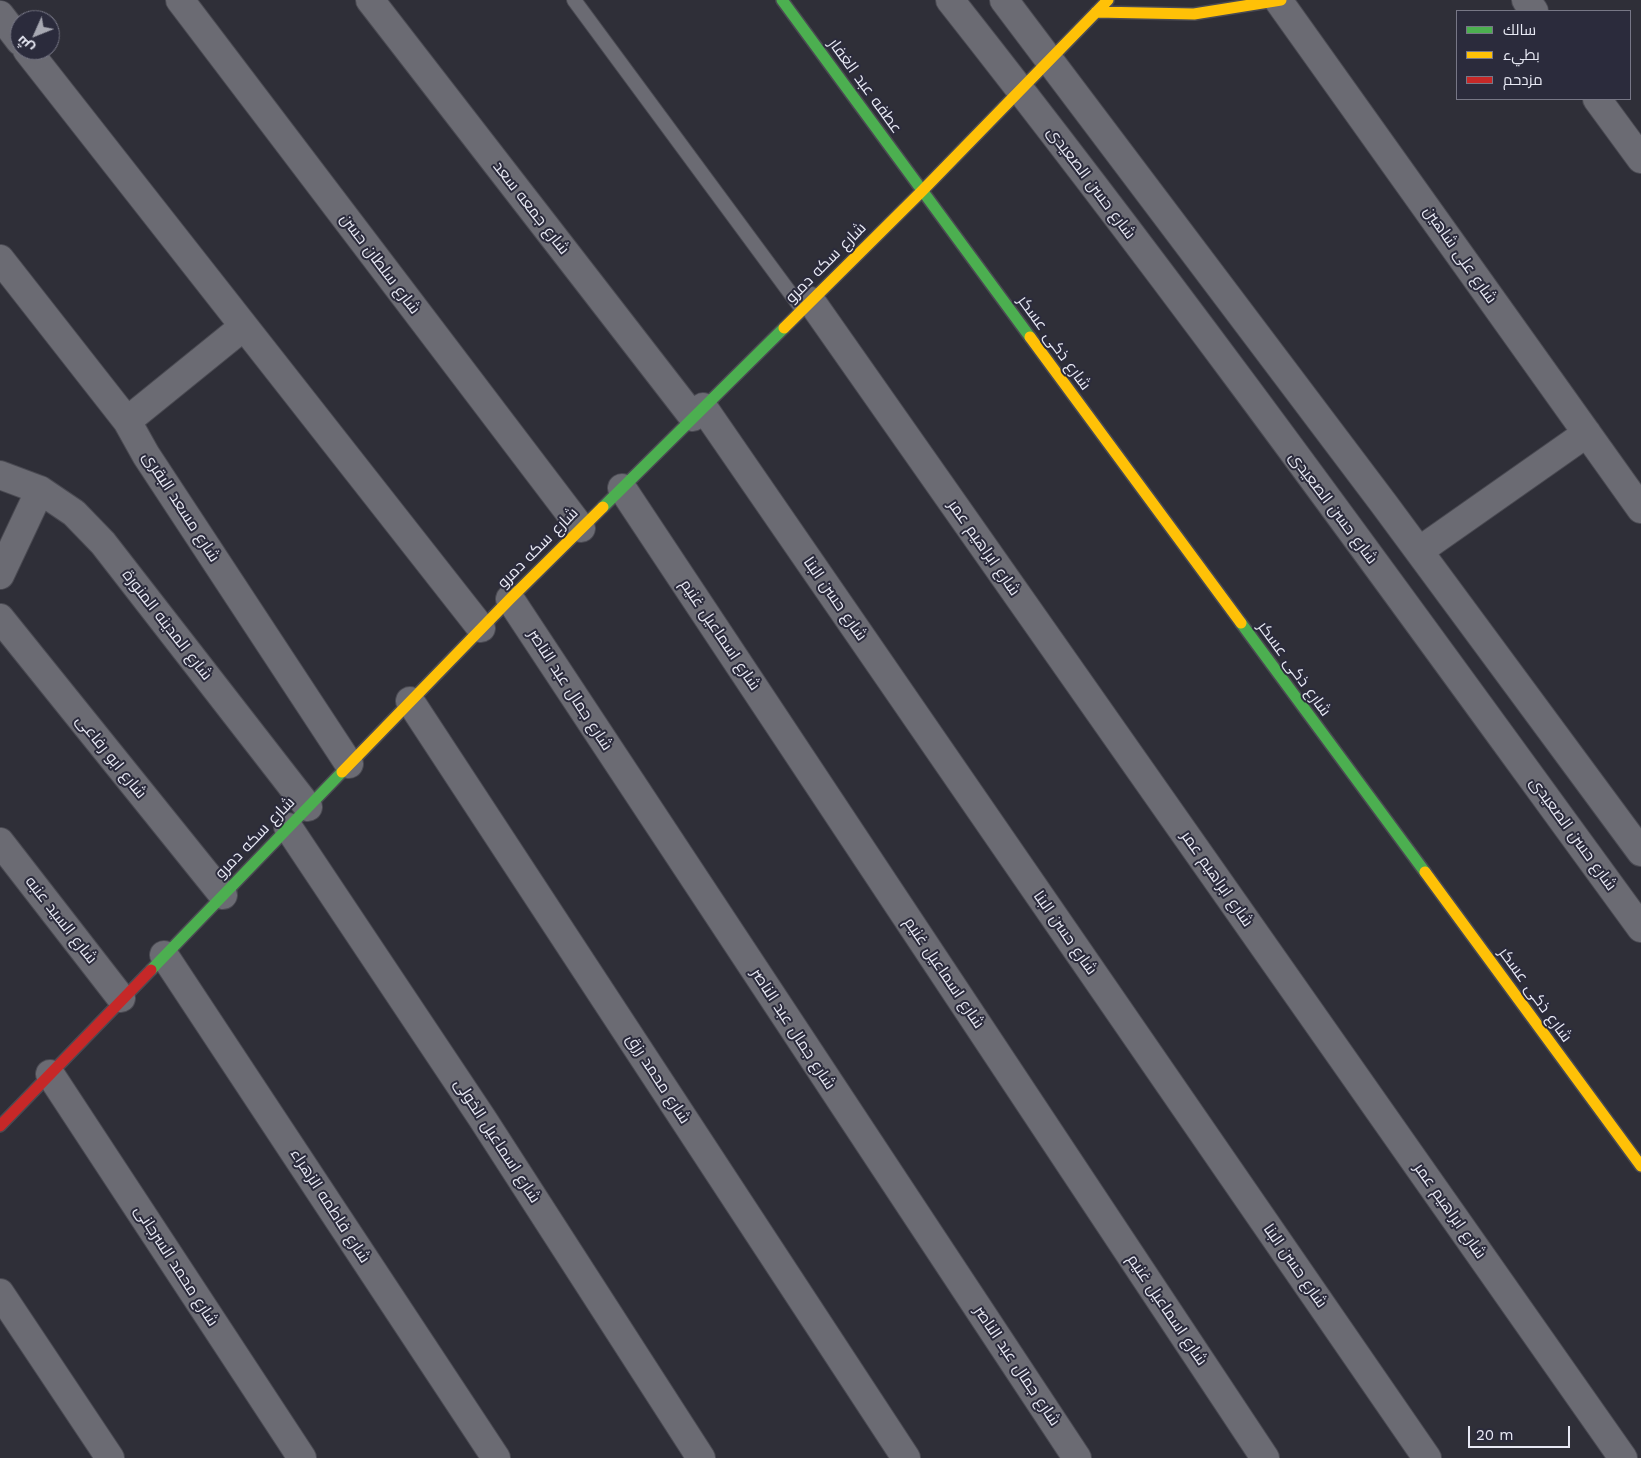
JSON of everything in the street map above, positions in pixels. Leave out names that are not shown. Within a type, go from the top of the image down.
[{"type":"main road","name":"عطفه عبد الغفار","points":[[782,0],[922,191]]},
{"type":"main road","name":"شارع سكه دمرو","points":[[0,1126],[121,998],[481,628],[922,191],[1108,0]]},
{"type":"main road","points":[[1096,12],[1194,14],[1280,0]]},
{"type":"main road","name":"شارع ذكى عسكر","points":[[922,191],[1641,1166]]},
{"type":"street","name":"شارع سلطان حسن","points":[[180,0],[581,528]]},
{"type":"street","name":"شارع جمعه سعد","points":[[370,0],[698,412]]},
{"type":"street","name":"شارع حسن الصعيدى","points":[[950,0],[1021,90],[1349,528],[1641,928]]},
{"type":"street","points":[[1004,0],[1384,504],[1641,852]]},
{"type":"street","name":"شارع على شاهين","points":[[1280,0],[1641,509]]},
{"type":"street","points":[[0,15],[10,28]]},
{"type":"street","points":[[35,60],[481,628]]},
{"type":"street","points":[[1598,100],[1641,159]]},
{"type":"street","name":"شارع مسعد البقرى","points":[[0,259],[128,421],[146,454],[349,764]]},
{"type":"street","name":"شارع ابراهيم عمر","points":[[806,305],[1623,1458]]},
{"type":"street","points":[[128,421],[243,327]]},
{"type":"street","name":"شارع حسن البنا","points":[[698,412],[1427,1458]]},
{"type":"street","points":[[1418,551],[1587,433]]},
{"type":"street","name":"شارع المدينه المنورة","points":[[0,475],[40,490],[74,513],[104,543],[308,807]]},
{"type":"street","name":"شارع اسماعيل غنيم","points":[[622,488],[1265,1458]]},
{"type":"street","points":[[0,575],[40,490]]},
{"type":"street","points":[[1349,528],[1384,504]]},
{"type":"street","name":"شارع جمال عبد الناصر","points":[[510,599],[1077,1458]]},
{"type":"street","name":"شارع ابو رفاعى","points":[[0,618],[223,895]]},
{"type":"street","name":"شارع محمد رزق","points":[[410,701],[906,1458]]},
{"type":"street","name":"شارع اسماعيل الخولى","points":[[288,827],[482,1118],[701,1458]]},
{"type":"street","name":"شارع السيد عنبه","points":[[0,842],[121,998]]},
{"type":"street","name":"شارع فاطمه الزهراء","points":[[164,955],[496,1458]]},
{"type":"street","name":"شارع محمد السرجانى","points":[[50,1074],[302,1458]]},
{"type":"street","points":[[0,1292],[110,1458]]},
{"type":"lane","points":[[574,0],[806,305]]},
{"type":"traffic: fast","points":[[782,0],[1030,337]]},
{"type":"traffic: fast","points":[[603,507],[784,328]]},
{"type":"traffic: fast","points":[[1241,623],[1425,872]]},
{"type":"traffic: fast","points":[[151,970],[342,772]]},
{"type":"traffic: slow","points":[[784,328],[922,191],[1108,0]]},
{"type":"traffic: slow","points":[[1096,12],[1194,14],[1281,0]]},
{"type":"traffic: slow","points":[[1030,337],[1241,623]]},
{"type":"traffic: slow","points":[[342,772],[510,599],[603,507]]},
{"type":"traffic: slow","points":[[1425,872],[1641,1166]]},
{"type":"traffic: jam","points":[[0,1126],[151,970]]}]
